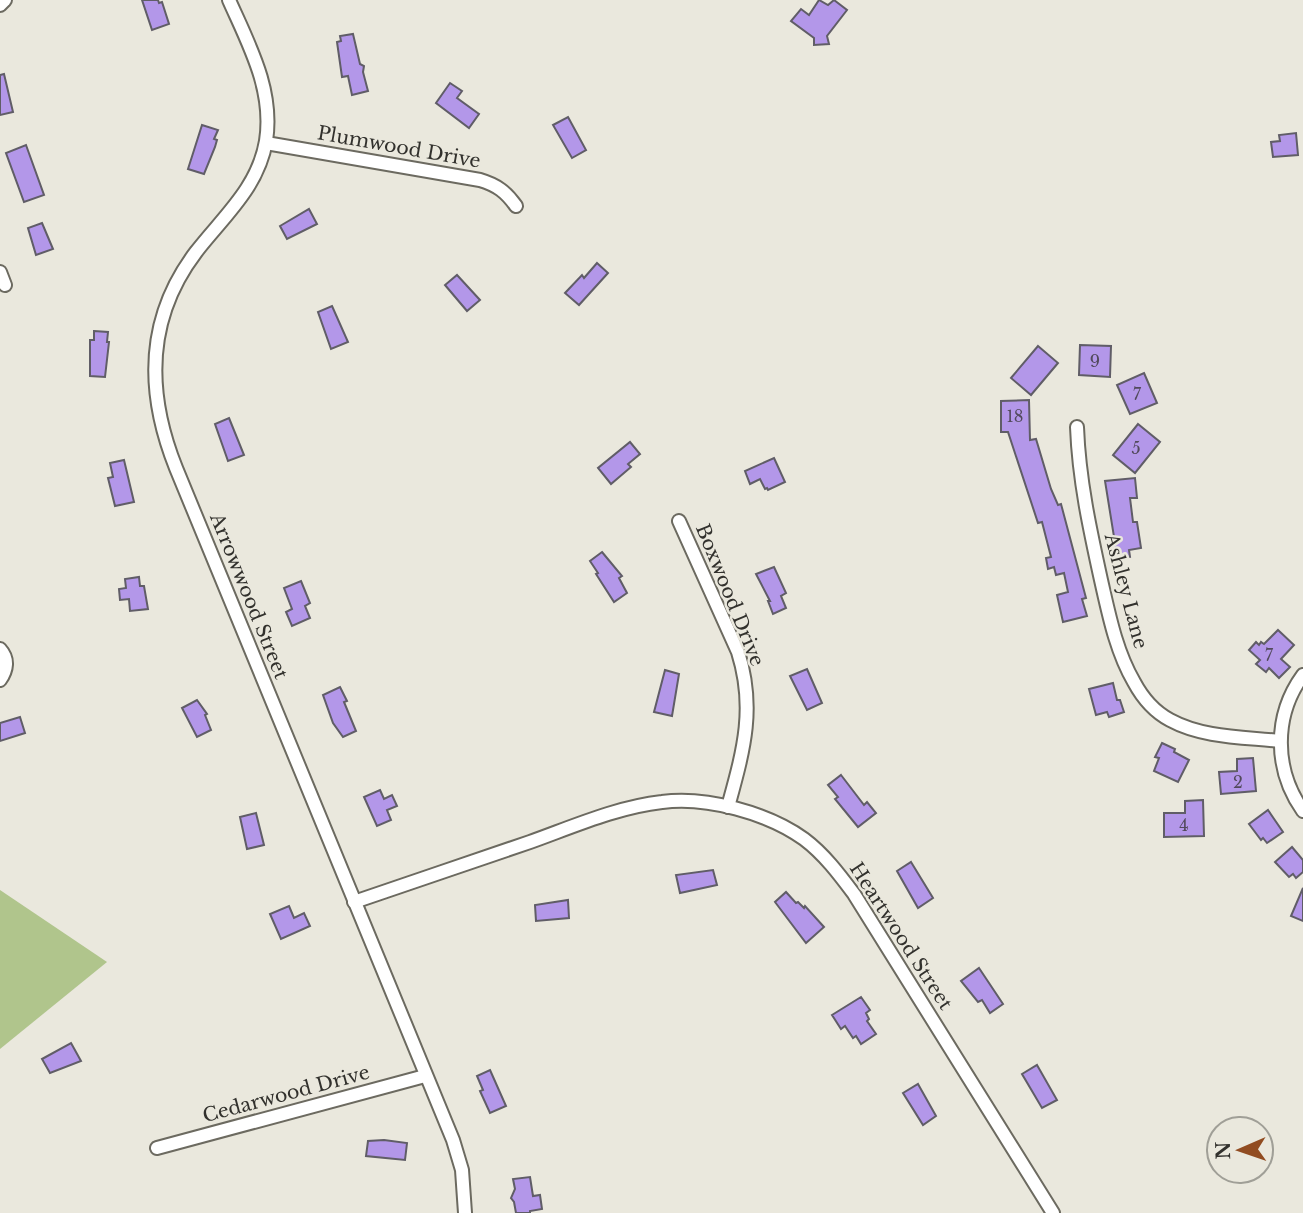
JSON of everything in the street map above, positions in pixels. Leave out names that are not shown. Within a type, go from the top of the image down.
[{"type":"street","points":[[0,5],[5,0]]},
{"type":"street","name":"Arrowwood Street","points":[[229,0],[263,81],[267,110],[265,143],[254,176],[244,194],[195,253],[170,297],[157,344],[155,394],[166,443],[453,1139],[462,1170],[465,1213]]},
{"type":"street","name":"Plumwood Drive","points":[[265,143],[480,180],[505,192],[516,206]]},
{"type":"street","points":[[0,272],[5,285]]},
{"type":"street","name":"Ashley Lane","points":[[1077,427],[1081,483],[1094,550],[1110,621],[1120,654],[1133,682],[1147,702],[1170,720],[1198,731],[1280,741]]},
{"type":"street","name":"Boxwood Drive","points":[[679,522],[744,670],[747,730],[728,807]]},
{"type":"street","points":[[0,649],[6,659],[0,680]]},
{"type":"street","points":[[1303,676],[1288,702],[1280,741],[1286,779],[1303,811]]},
{"type":"street","name":"Heartwood Street","points":[[354,902],[602,817],[643,806],[681,801],[728,807],[763,818],[803,838],[838,872],[1052,1213]]},
{"type":"street","name":"Cedarwood Drive","points":[[157,1148],[425,1076]]},
{"type":"green space","points":[[0,890],[107,962],[0,1049]]},
{"type":"building","points":[[142,0],[162,2],[169,24],[152,30]]},
{"type":"building","points":[[819,0],[828,5],[834,0],[847,10],[827,36],[829,44],[814,45],[814,38],[791,21],[801,9],[809,15]]},
{"type":"building","points":[[353,34],[360,64],[364,66],[368,91],[352,95],[348,76],[342,77],[337,42],[341,41],[340,36]]},
{"type":"building","points":[[4,74],[13,112],[0,115],[0,75]]},
{"type":"building","points":[[450,83],[462,91],[457,98],[479,114],[469,128],[436,103]]},
{"type":"building","points":[[568,117],[586,150],[572,158],[553,125]]},
{"type":"building","points":[[202,125],[218,130],[214,139],[217,140],[215,147],[204,174],[188,169]]},
{"type":"building","points":[[1296,133],[1298,155],[1273,157],[1271,142],[1280,141],[1279,135]]},
{"type":"building","points":[[26,145],[44,195],[24,202],[6,153]]},
{"type":"building","points":[[309,209],[317,224],[287,239],[280,226]]},
{"type":"building","points":[[42,223],[53,249],[36,255],[28,228]]},
{"type":"building","points":[[597,263],[608,273],[579,305],[565,293]]},
{"type":"building","points":[[457,275],[480,300],[467,311],[445,285]]},
{"type":"building","points":[[332,306],[348,342],[331,349],[318,312]]},
{"type":"building","points":[[94,331],[108,332],[105,377],[90,376],[90,340],[94,340]]},
{"type":"building","points":[[1080,345],[1111,346],[1110,377],[1079,375]]},
{"type":"building","points":[[1038,346],[1058,363],[1031,395],[1011,378]]},
{"type":"building","points":[[1144,373],[1157,403],[1130,414],[1117,385]]},
{"type":"building","points":[[1029,400],[1030,440],[1036,439],[1051,489],[1058,505],[1061,504],[1086,598],[1082,599],[1087,616],[1063,622],[1057,595],[1068,592],[1064,573],[1056,575],[1054,567],[1048,569],[1046,558],[1051,557],[1042,522],[1038,523],[1008,432],[1001,432],[1001,401]]},
{"type":"building","points":[[229,418],[244,455],[228,461],[215,424]]},
{"type":"building","points":[[1138,424],[1160,442],[1135,473],[1113,455]]},
{"type":"building","points":[[630,442],[640,454],[628,464],[631,467],[611,484],[598,468]]},
{"type":"building","points":[[774,458],[785,482],[768,490],[760,479],[750,484],[745,471]]},
{"type":"building","points":[[124,460],[134,502],[115,506],[108,478],[113,477],[110,463]]},
{"type":"building","points":[[1135,478],[1137,498],[1130,498],[1133,522],[1137,522],[1141,548],[1129,550],[1130,557],[1114,559],[1112,543],[1115,543],[1105,481]]},
{"type":"building","points":[[602,552],[622,576],[619,578],[627,593],[614,602],[590,561]]},
{"type":"building","points":[[774,567],[786,593],[781,596],[786,608],[773,614],[770,601],[756,574]]},
{"type":"building","points":[[139,577],[140,586],[144,586],[148,609],[130,611],[129,599],[120,600],[119,589],[126,588],[125,579]]},
{"type":"building","points":[[301,581],[310,603],[305,606],[310,618],[292,626],[286,612],[292,609],[284,588]]},
{"type":"building","points":[[1278,630],[1294,645],[1281,659],[1290,667],[1279,678],[1269,668],[1266,672],[1256,664],[1260,660],[1249,650],[1256,642],[1259,645],[1261,642],[1264,644]]},
{"type":"building","points":[[807,669],[822,703],[807,710],[790,676]]},
{"type":"building","points":[[665,670],[679,674],[672,716],[654,712]]},
{"type":"building","points":[[1113,683],[1117,700],[1120,700],[1124,712],[1109,717],[1107,712],[1096,715],[1089,689]]},
{"type":"building","points":[[340,687],[356,731],[343,737],[333,723],[323,695]]},
{"type":"building","points":[[197,700],[207,714],[205,715],[211,730],[197,737],[182,708]]},
{"type":"building","points":[[20,717],[25,733],[0,741],[0,723]]},
{"type":"building","points":[[1162,743],[1189,760],[1178,782],[1154,771],[1159,758],[1155,757]]},
{"type":"building","points":[[1253,758],[1256,791],[1221,794],[1219,772],[1237,771],[1237,759]]},
{"type":"building","points":[[841,775],[864,805],[867,802],[876,813],[858,827],[835,799],[838,797],[828,785]]},
{"type":"building","points":[[380,790],[384,799],[392,795],[397,806],[387,810],[391,820],[377,826],[364,797]]},
{"type":"building","points":[[1203,800],[1204,836],[1164,837],[1164,813],[1185,813],[1185,801]]},
{"type":"building","points":[[1268,810],[1283,832],[1267,843],[1263,838],[1261,840],[1249,824]]},
{"type":"building","points":[[256,813],[264,845],[247,849],[240,817]]},
{"type":"building","points":[[1292,847],[1303,860],[1303,872],[1296,878],[1293,874],[1289,877],[1275,862]]},
{"type":"building","points":[[911,862],[933,898],[918,908],[897,871]]},
{"type":"building","points":[[713,870],[717,885],[680,893],[676,875]]},
{"type":"building","points":[[1303,888],[1303,921],[1291,916]]},
{"type":"building","points":[[786,892],[796,903],[804,908],[805,906],[824,927],[806,943],[775,902]]},
{"type":"building","points":[[568,900],[569,918],[536,921],[535,905]]},
{"type":"building","points":[[289,906],[294,918],[304,913],[310,926],[281,939],[270,914]]},
{"type":"building","points":[[979,968],[1003,1004],[990,1013],[982,1000],[978,1002],[961,981]]},
{"type":"building","points":[[861,997],[870,1010],[866,1013],[869,1019],[867,1021],[876,1034],[861,1044],[845,1026],[841,1029],[832,1015]]},
{"type":"building","points":[[71,1043],[81,1061],[50,1073],[42,1059]]},
{"type":"building","points":[[1037,1065],[1057,1100],[1042,1108],[1022,1074]]},
{"type":"building","points":[[490,1070],[506,1106],[490,1113],[480,1091],[483,1090],[477,1076]]},
{"type":"building","points":[[918,1084],[936,1116],[923,1125],[903,1093]]},
{"type":"building","points":[[368,1141],[407,1143],[405,1160],[366,1156]]},
{"type":"building","points":[[530,1177],[533,1196],[540,1195],[542,1209],[530,1213],[516,1213],[511,1198],[515,1189],[513,1179]]}]
